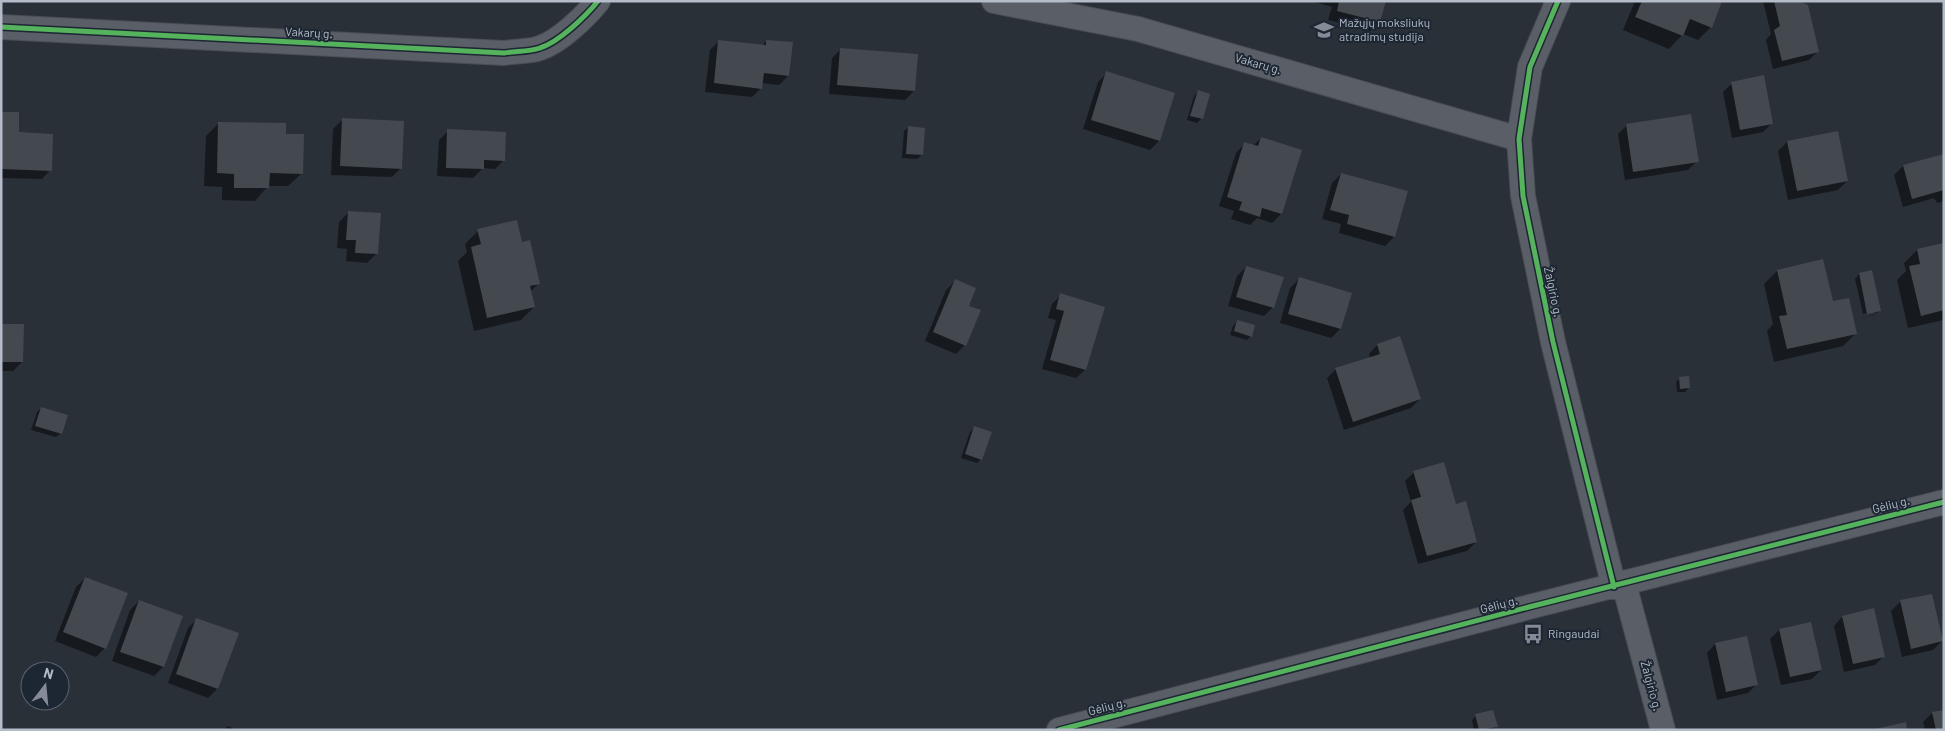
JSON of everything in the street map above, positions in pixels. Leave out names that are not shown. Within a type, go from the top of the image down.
[{"type":"street","name":"Vakarų g.","points":[[1,27],[504,52],[540,48],[564,34],[588,13],[598,1]]},
{"type":"street","name":"Vakarų g.","points":[[994,1],[1138,29],[1519,139]]},
{"type":"street","name":"Žalgirio g.","points":[[1558,1],[1530,67],[1519,139],[1523,196],[1553,342],[1619,585],[1663,730]]},
{"type":"street","name":"Gėlių g.","points":[[1059,730],[1529,607],[1944,502]]},
{"type":"building","points":[[1339,1],[1386,1],[1380,22],[1337,11]]},
{"type":"building","points":[[1642,1],[1722,1],[1712,28],[1690,19],[1683,36],[1635,17]]},
{"type":"building","points":[[1774,1],[1798,1],[1808,5],[1819,52],[1782,61],[1774,30],[1780,26]]},
{"type":"building","points":[[718,40],[766,45],[766,40],[793,42],[789,76],[764,73],[762,89],[714,83]]},
{"type":"building","points":[[840,48],[918,54],[915,91],[837,85]]},
{"type":"building","points":[[1106,71],[1175,93],[1160,141],[1091,120]]},
{"type":"building","points":[[1764,75],[1773,124],[1740,130],[1731,82]]},
{"type":"building","points":[[1198,90],[1210,94],[1203,119],[1190,116]]},
{"type":"building","points":[[1,112],[19,112],[19,132],[53,134],[52,171],[1,169]]},
{"type":"building","points":[[1691,114],[1699,162],[1633,172],[1626,124]]},
{"type":"building","points":[[342,118],[404,121],[402,169],[340,166]]},
{"type":"building","points":[[218,122],[286,123],[286,134],[304,134],[303,174],[270,173],[269,188],[234,188],[234,174],[217,173]]},
{"type":"building","points":[[908,126],[925,128],[923,155],[906,154]]},
{"type":"building","points":[[447,129],[506,132],[505,161],[484,160],[484,169],[446,168]]},
{"type":"building","points":[[1838,131],[1848,181],[1797,191],[1787,141]]},
{"type":"building","points":[[1261,137],[1302,150],[1282,214],[1262,208],[1260,217],[1239,210],[1242,202],[1227,197],[1244,142],[1258,146]]},
{"type":"building","points":[[1944,154],[1944,190],[1912,199],[1903,165]]},
{"type":"building","points":[[1341,173],[1408,191],[1395,237],[1347,224],[1349,215],[1330,210]]},
{"type":"building","points":[[348,211],[381,213],[378,254],[355,253],[356,240],[346,240]]},
{"type":"building","points":[[517,220],[522,242],[530,240],[540,284],[530,286],[535,307],[487,318],[471,247],[481,244],[477,229]]},
{"type":"building","points":[[1944,243],[1944,310],[1921,316],[1909,266],[1920,264],[1917,249]]},
{"type":"building","points":[[1823,259],[1833,301],[1849,298],[1857,334],[1787,349],[1779,316],[1787,315],[1777,270]]},
{"type":"building","points":[[1246,266],[1284,277],[1274,308],[1236,297]]},
{"type":"building","points":[[1872,270],[1881,311],[1867,314],[1859,273]]},
{"type":"building","points":[[1299,277],[1352,293],[1341,329],[1288,314]]},
{"type":"building","points":[[955,279],[976,288],[969,306],[981,310],[966,346],[933,332]]},
{"type":"building","points":[[1060,293],[1105,307],[1086,370],[1050,360],[1064,311],[1056,309]]},
{"type":"building","points":[[1237,320],[1255,325],[1252,337],[1234,331]]},
{"type":"building","points":[[1,324],[24,324],[23,362],[1,362]]},
{"type":"building","points":[[1400,336],[1421,399],[1353,422],[1335,368],[1380,354],[1377,344]]},
{"type":"building","points":[[1689,376],[1690,388],[1680,389],[1679,377]]},
{"type":"building","points":[[41,407],[68,415],[62,434],[35,426]]},
{"type":"building","points":[[974,426],[992,432],[982,460],[965,454]]},
{"type":"building","points":[[1444,462],[1456,504],[1466,501],[1477,542],[1427,556],[1411,500],[1421,497],[1413,471]]},
{"type":"building","points":[[85,577],[128,593],[106,649],[63,632]]},
{"type":"building","points":[[1932,594],[1943,641],[1911,649],[1900,600]]},
{"type":"building","points":[[139,600],[183,616],[164,667],[120,652]]},
{"type":"building","points":[[1874,608],[1885,657],[1853,664],[1842,616]]},
{"type":"building","points":[[196,618],[239,633],[218,689],[176,674]]},
{"type":"building","points":[[1811,622],[1822,670],[1790,677],[1779,629]]},
{"type":"building","points":[[1747,636],[1758,685],[1726,692],[1715,643]]},
{"type":"building","points":[[1493,710],[1498,727],[1479,730],[1475,714]]},
{"type":"building","points":[[1944,710],[1944,730],[1936,730],[1932,712]]},
{"type":"building","points":[[1906,722],[1907,730],[1875,730],[1875,729]]},
{"type":"cycle path","points":[[1,27],[504,53],[531,50],[547,45],[572,28],[598,1]]},
{"type":"cycle path","points":[[1558,1],[1530,67],[1519,139],[1523,196],[1553,342],[1614,587]]},
{"type":"cycle path","points":[[1059,730],[1529,607],[1944,502]]},
{"type":"place","name":"Mažųjų moksliukų atradimų studija","points":[[1324,30]]},
{"type":"place","name":"Ringaudai","points":[[1533,634]]}]
